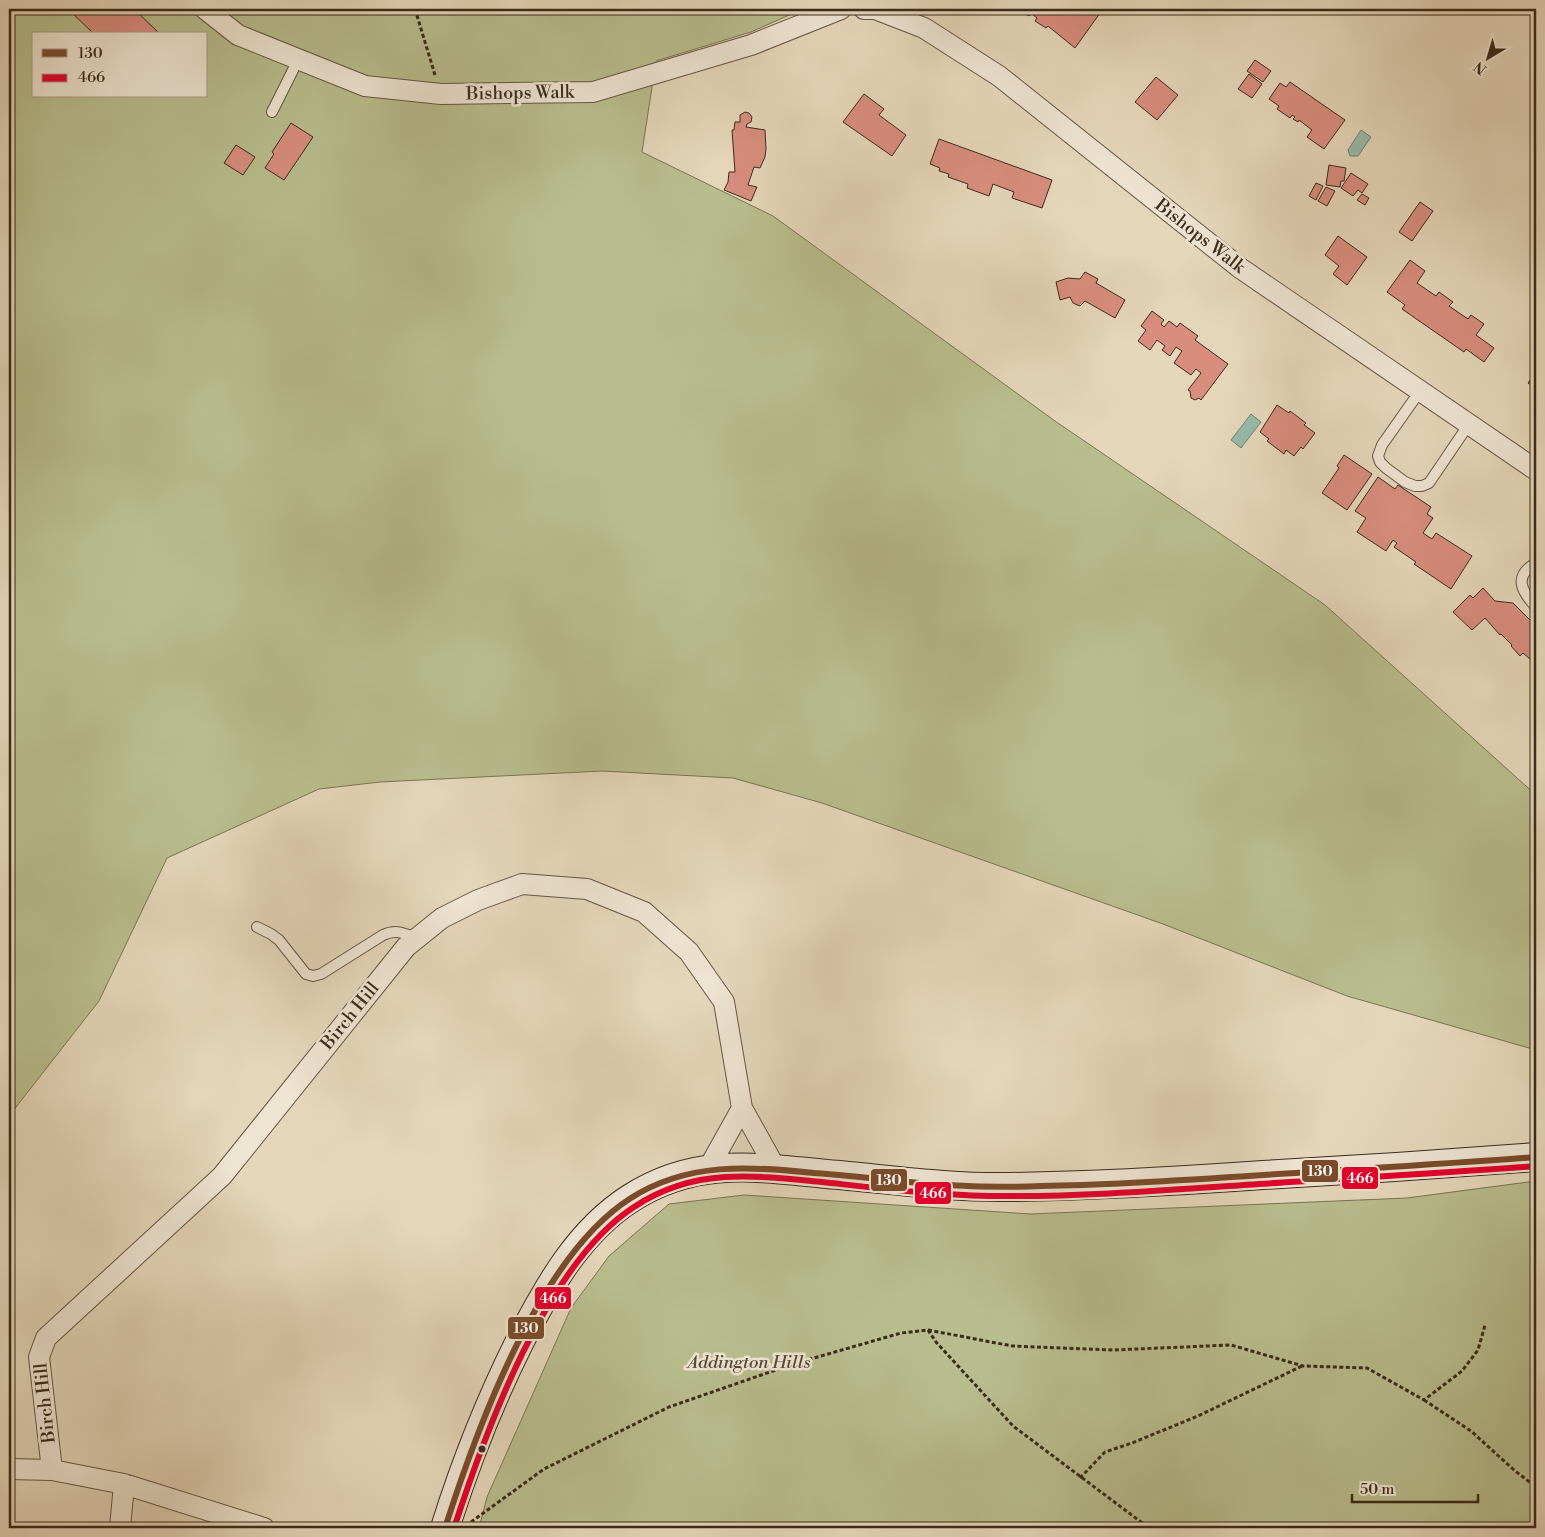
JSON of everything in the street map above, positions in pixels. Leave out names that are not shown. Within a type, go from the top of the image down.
[{"type":"street","name":"Bishops Walk","points":[[205,9],[238,36],[365,86],[441,94],[593,92],[751,45],[841,9]]},
{"type":"street","name":"Bishops Walk","points":[[864,9],[875,9],[924,28],[999,76],[1240,268],[1536,470]]},
{"type":"street","name":"Birch Hill","points":[[52,1470],[39,1357],[46,1338],[222,1176],[406,947],[442,918],[478,900],[522,884],[587,889],[644,912],[689,952],[724,1002],[742,1108],[776,1169]]},
{"type":"street","points":[[708,1169],[742,1108]]},
{"type":"street","points":[[457,1525],[471,1450],[492,1400],[537,1308],[570,1257],[594,1229],[628,1200],[677,1175],[732,1167],[776,1169],[960,1186],[1006,1188],[1156,1182],[1536,1157]]},
{"type":"street","points":[[9,1470],[52,1470],[124,1484],[264,1528]]},
{"type":"street","points":[[120,1528],[124,1484]]},
{"type":"lane","points":[[272,112],[298,60]]},
{"type":"lane","points":[[1420,391],[1380,450],[1380,462],[1399,477],[1415,486],[1429,483],[1469,424]]},
{"type":"lane","points":[[1536,563],[1526,569],[1522,579],[1522,588],[1536,608]]},
{"type":"lane","points":[[257,927],[279,940],[306,974],[313,976],[322,974],[391,931],[417,938]]},
{"type":"path","points":[[415,9],[441,94]]},
{"type":"path","points":[[1424,1400],[1462,1372],[1478,1350],[1485,1325]]},
{"type":"path","points":[[928,1330],[936,1342],[1013,1426],[1149,1528]]},
{"type":"path","points":[[457,1525],[544,1469],[669,1407],[792,1364],[901,1333],[928,1330],[1012,1346],[1113,1350],[1231,1345],[1302,1366],[1368,1368],[1424,1400],[1471,1431],[1536,1487]]},
{"type":"path","points":[[1080,1478],[1105,1452],[1198,1416],[1302,1366]]},
{"type":"green space","points":[[9,9],[803,9],[751,32],[656,61],[642,152],[773,216],[1055,421],[1325,605],[1536,795],[1536,1050],[1347,996],[1163,924],[822,803],[733,778],[602,771],[380,782],[319,789],[167,858],[99,1001],[9,1116]]},
{"type":"green space","name":"Addington Hills","points":[[1536,1181],[1536,1528],[479,1528],[487,1497],[571,1308],[609,1256],[669,1204],[744,1195],[1031,1214],[1407,1198]]},
{"type":"shaded area","points":[[1361,130],[1371,137],[1358,156],[1350,156],[1348,150]]},
{"type":"shaded area","points":[[1251,414],[1261,422],[1241,448],[1231,440]]},
{"type":"building","points":[[68,9],[134,9],[158,32],[92,32]]},
{"type":"building","points":[[1019,9],[1103,9],[1075,48],[1048,26],[1046,28],[1035,21],[1037,18],[1031,13],[1029,16]]},
{"type":"building","points":[[1255,60],[1271,71],[1263,82],[1247,71]]},
{"type":"building","points":[[1249,74],[1262,84],[1252,98],[1238,89]]},
{"type":"building","points":[[1156,77],[1178,95],[1157,120],[1135,102]]},
{"type":"building","points":[[1290,82],[1345,120],[1324,149],[1307,137],[1312,130],[1299,120],[1298,122],[1293,119],[1295,117],[1292,115],[1290,118],[1277,109],[1279,106],[1269,99],[1280,83],[1286,87]]},
{"type":"building","points":[[864,94],[884,109],[879,115],[906,135],[892,156],[843,122]]},
{"type":"building","points":[[745,112],[749,113],[752,117],[751,122],[746,127],[765,130],[765,157],[760,168],[754,167],[748,185],[757,187],[751,201],[724,190],[728,182],[729,172],[735,172],[732,130],[734,130],[735,122],[740,122],[740,115]]},
{"type":"building","points":[[291,123],[313,137],[284,180],[265,168],[274,154],[272,152]]},
{"type":"building","points":[[939,139],[1052,180],[1042,208],[1012,198],[1014,192],[993,184],[989,196],[967,188],[968,184],[948,177],[949,174],[939,171],[940,168],[930,164]]},
{"type":"building","points":[[236,145],[255,157],[243,175],[224,163]]},
{"type":"building","points":[[1329,165],[1346,168],[1344,181],[1341,181],[1340,187],[1326,185]]},
{"type":"building","points":[[1351,173],[1368,184],[1362,193],[1358,190],[1353,196],[1341,188]]},
{"type":"building","points":[[1316,183],[1323,186],[1316,200],[1309,196]]},
{"type":"building","points":[[1326,187],[1335,191],[1327,206],[1318,201]]},
{"type":"building","points":[[1362,194],[1369,198],[1365,205],[1357,200]]},
{"type":"building","points":[[1420,202],[1433,211],[1412,241],[1399,232]]},
{"type":"building","points":[[1338,236],[1367,257],[1347,285],[1333,274],[1339,266],[1325,255]]},
{"type":"building","points":[[1410,260],[1425,271],[1417,283],[1436,296],[1439,292],[1453,302],[1449,306],[1468,319],[1471,315],[1484,324],[1476,335],[1494,348],[1484,362],[1466,349],[1464,352],[1402,309],[1405,305],[1387,292]]},
{"type":"building","points":[[1085,272],[1098,279],[1096,283],[1125,300],[1115,318],[1085,301],[1080,306],[1073,303],[1070,297],[1060,300],[1056,282],[1068,278],[1080,279]]},
{"type":"building","points":[[1152,311],[1164,320],[1161,324],[1164,327],[1169,321],[1177,327],[1180,323],[1198,336],[1195,340],[1228,364],[1201,400],[1199,398],[1195,400],[1191,398],[1190,391],[1188,390],[1201,373],[1196,369],[1191,375],[1174,363],[1182,351],[1176,347],[1170,356],[1162,350],[1165,346],[1157,340],[1150,350],[1138,341],[1146,330],[1141,326]]},
{"type":"building","points":[[1536,372],[1536,389],[1528,383]]},
{"type":"building","points":[[1277,405],[1289,413],[1290,411],[1306,423],[1304,425],[1315,433],[1303,449],[1301,447],[1294,456],[1286,450],[1284,454],[1267,441],[1269,439],[1260,432]]},
{"type":"building","points":[[1344,455],[1372,474],[1347,510],[1322,493],[1339,468],[1337,466]]},
{"type":"building","points":[[1378,477],[1395,489],[1398,485],[1431,507],[1427,514],[1433,518],[1423,533],[1432,539],[1436,533],[1472,556],[1451,589],[1414,564],[1416,562],[1394,547],[1397,543],[1393,540],[1386,551],[1357,532],[1366,518],[1355,511]]},
{"type":"building","points":[[1483,588],[1495,601],[1513,603],[1536,626],[1536,655],[1531,660],[1523,653],[1520,656],[1512,645],[1485,618],[1472,630],[1453,612],[1470,595],[1473,598]]},
{"type":"transit line","name":"130","points":[[445,1528],[458,1487],[494,1395],[516,1347],[540,1302],[568,1260],[598,1225],[631,1198],[652,1186],[674,1178],[697,1172],[743,1168],[934,1184],[1023,1187],[1096,1185],[1536,1157]]},
{"type":"transit line","name":"466","points":[[454,1528],[467,1488],[502,1398],[523,1352],[547,1308],[573,1267],[602,1233],[634,1207],[666,1190],[713,1178],[749,1177],[947,1194],[989,1196],[1056,1195],[1158,1191],[1536,1166]]}]
